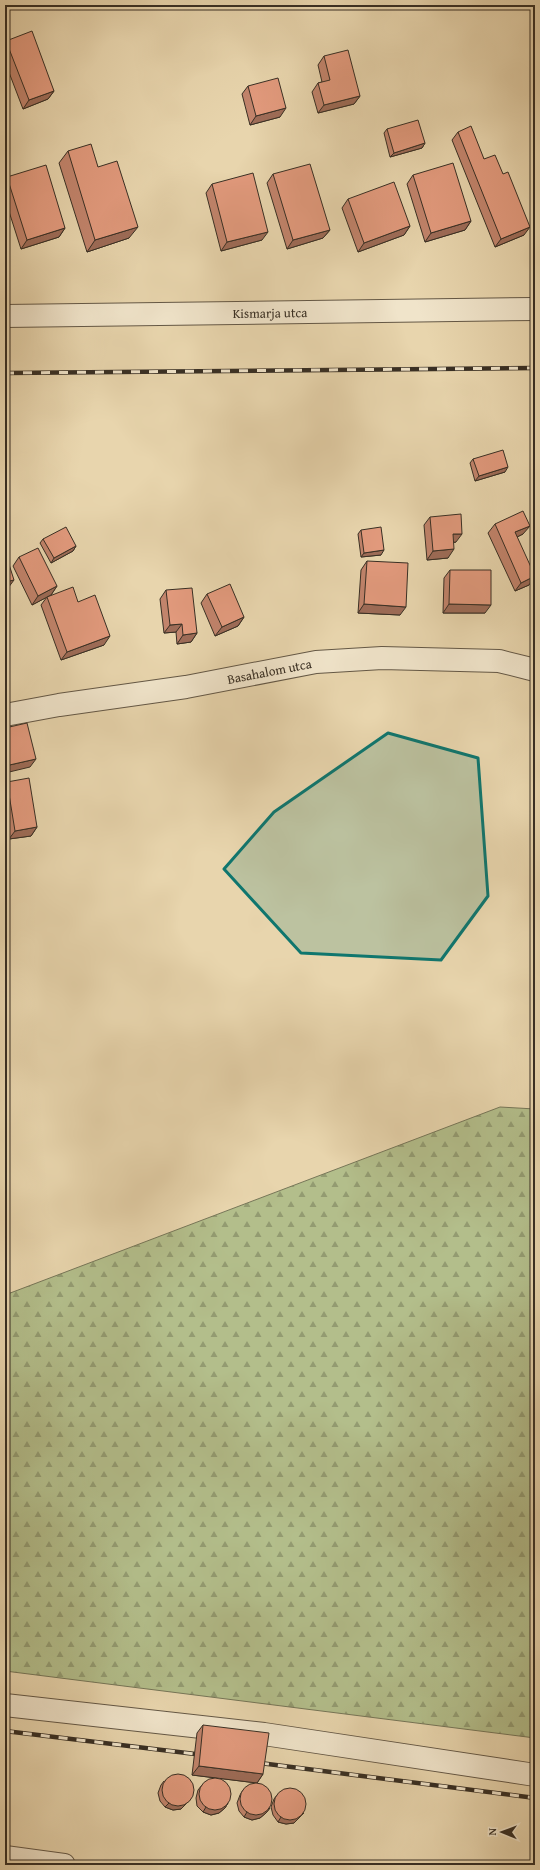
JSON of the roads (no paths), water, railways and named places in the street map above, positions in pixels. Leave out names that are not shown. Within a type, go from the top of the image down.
[{"type":"street","name":"Kismarja utca","points":[[5,316],[535,309]]},
{"type":"street","name":"Basahalom utca","points":[[5,715],[59,705],[186,687],[316,662],[382,658],[499,661],[535,670]]},
{"type":"street","points":[[5,1705],[264,1734],[535,1775]]},
{"type":"street","points":[[5,1857],[64,1865]]},
{"type":"railway","points":[[5,373],[535,368]]},
{"type":"railway","points":[[5,1731],[195,1754]]},
{"type":"railway","points":[[260,1763],[535,1798]]}]
